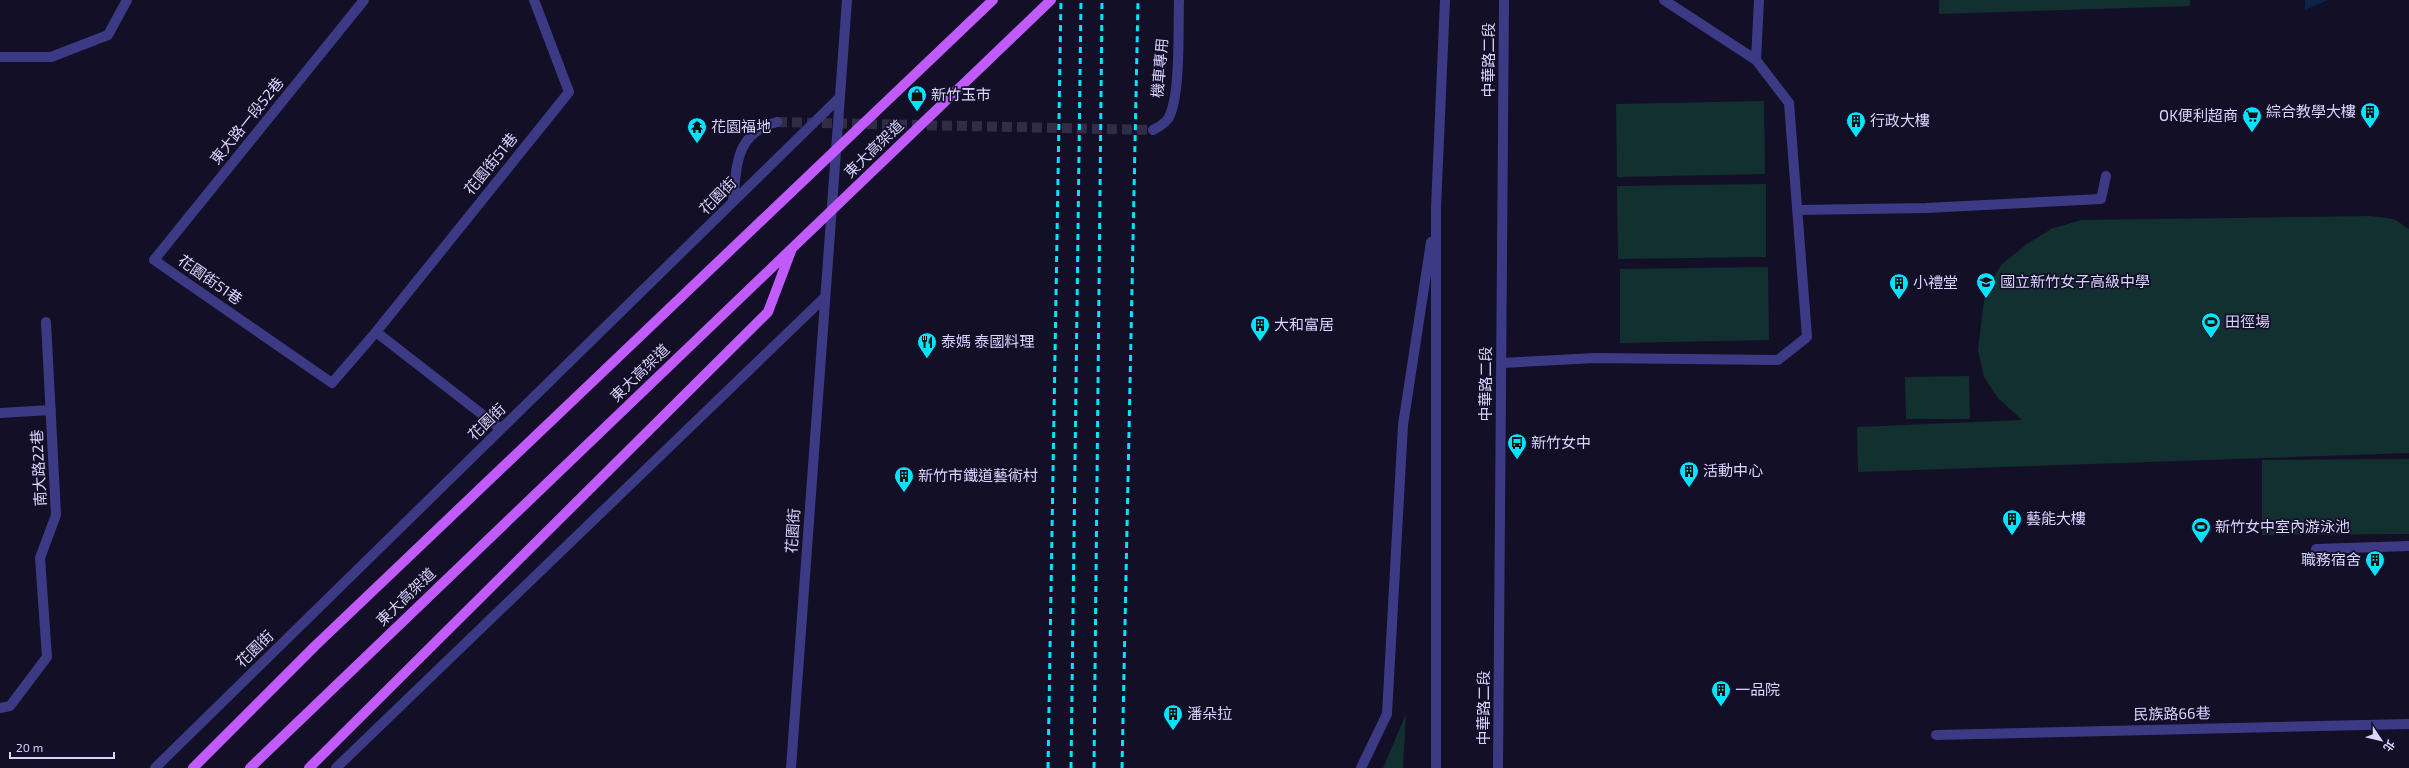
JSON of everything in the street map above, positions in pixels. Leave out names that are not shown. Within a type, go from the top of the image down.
[{"type":"main road","name":"東大高架道","points":[[193,768],[315,646],[993,0]]},
{"type":"main road","name":"東大高架道","points":[[250,768],[1051,0]]},
{"type":"main road","points":[[309,768],[768,312],[792,248]]},
{"type":"street","points":[[0,57],[51,57],[108,35],[127,0]]},
{"type":"street","name":"東大路一段52巷","points":[[154,260],[364,0]]},
{"type":"street","name":"花園街51巷","points":[[154,260],[332,383],[376,332],[569,92],[534,0]]},
{"type":"street","name":"花園街","points":[[790,768],[846,0]]},
{"type":"street","name":"機車專用","points":[[1153,130],[1162,125],[1172,110],[1177,72],[1179,0]]},
{"type":"street","points":[[1436,768],[1436,208],[1445,0]]},
{"type":"street","name":"中華路二段","points":[[1498,768],[1504,0]]},
{"type":"street","points":[[1502,363],[1595,358],[1778,360],[1807,337],[1789,103],[1756,60],[1664,0]]},
{"type":"street","points":[[1756,60],[1759,0]]},
{"type":"street","name":"花園街","points":[[154,768],[839,98]]},
{"type":"street","points":[[733,201],[738,156],[745,142],[757,130],[778,122]]},
{"type":"street","points":[[1797,210],[1926,208],[2101,200],[2106,176]]},
{"type":"street","points":[[1361,768],[1387,714],[1403,425],[1436,208]]},
{"type":"street","points":[[336,768],[824,297]]},
{"type":"street","name":"南大路22巷","points":[[0,708],[10,706],[48,656],[40,558],[56,515],[46,322]]},
{"type":"street","points":[[376,332],[501,429]]},
{"type":"street","points":[[0,413],[51,410]]},
{"type":"street","points":[[2316,549],[2409,546]]},
{"type":"street","name":"民族路66巷","points":[[1936,735],[2409,724]]},
{"type":"green space","points":[[1939,0],[2190,0],[2190,6],[1939,14]]},
{"type":"green space","points":[[1764,101],[1765,174],[1617,177],[1616,104]]},
{"type":"green space","points":[[1766,184],[1766,257],[1618,259],[1617,186]]},
{"type":"green space","points":[[2370,216],[2394,219],[2409,229],[2409,453],[1858,472],[1857,427],[2022,420],[1998,398],[1984,377],[1978,350],[1985,292],[2002,264],[2027,244],[2051,229],[2081,220]]},
{"type":"green space","points":[[1768,267],[1769,340],[1620,343],[1620,269]]},
{"type":"green space","points":[[1969,376],[1970,419],[1906,419],[1905,377]]},
{"type":"green space","points":[[2409,459],[2409,534],[2262,535],[2262,460]]},
{"type":"green space","points":[[1406,714],[1403,768],[1383,768]]},
{"type":"water","points":[[2305,0],[2328,0],[2305,10]]},
{"type":"tunnel","points":[[777,122],[1153,130]]},
{"type":"railway","points":[[1048,768],[1061,0]]},
{"type":"railway","points":[[1071,768],[1081,0]]},
{"type":"railway","points":[[1094,768],[1102,0]]},
{"type":"railway","points":[[1122,768],[1138,0]]},
{"type":"place","name":"新竹玉市","points":[[917,112]]},
{"type":"place","name":"綜合教學大樓","points":[[2370,129]]},
{"type":"place","name":"OK便利超商","points":[[2252,133]]},
{"type":"place","name":"行政大樓","points":[[1856,138]]},
{"type":"place","name":"花園福地","points":[[697,144]]},
{"type":"place","name":"國立新竹女子高級中學","points":[[1986,299]]},
{"type":"place","name":"小禮堂","points":[[1899,300]]},
{"type":"place","name":"田徑場","points":[[2211,339]]},
{"type":"place","name":"大和富居","points":[[1260,342]]},
{"type":"place","name":"泰媽 泰國料理","points":[[927,359]]},
{"type":"place","name":"新竹女中","points":[[1517,460]]},
{"type":"place","name":"活動中心","points":[[1689,488]]},
{"type":"place","name":"新竹市鐵道藝術村","points":[[904,493]]},
{"type":"place","name":"藝能大樓","points":[[2012,536]]},
{"type":"place","name":"新竹女中室內游泳池","points":[[2201,544]]},
{"type":"place","name":"職務宿舍","points":[[2375,577]]},
{"type":"place","name":"一品院","points":[[1721,707]]},
{"type":"place","name":"潘朵拉","points":[[1173,731]]}]
